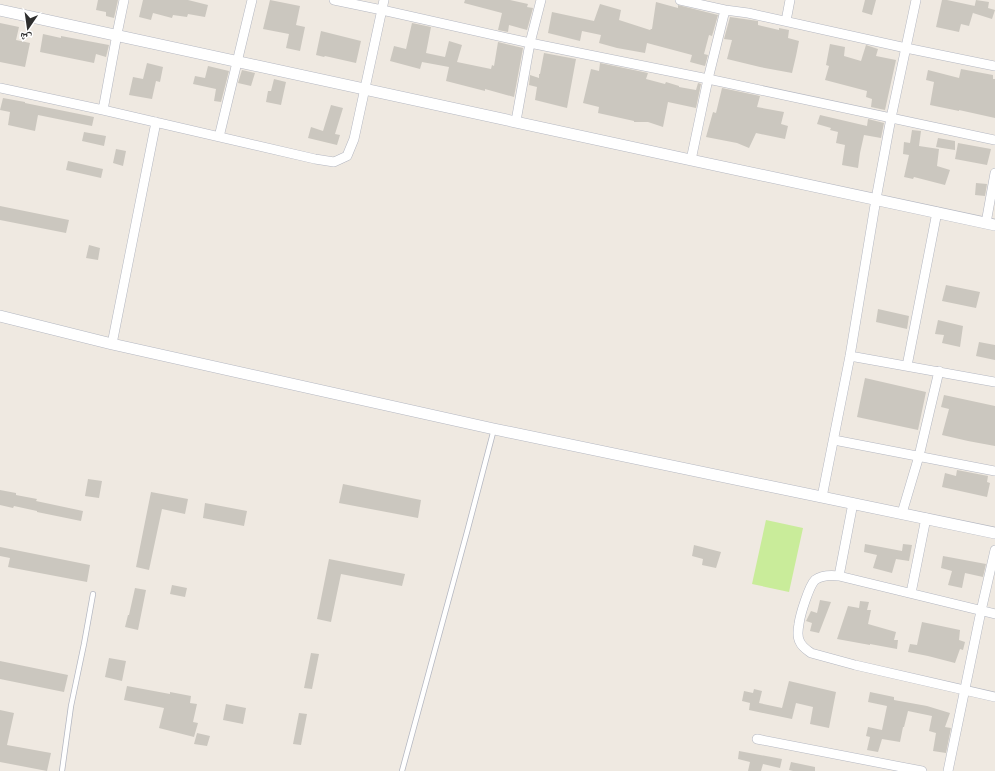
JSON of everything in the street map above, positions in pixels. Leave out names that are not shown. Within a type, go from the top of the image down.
[{"type":"street","points":[[103,110],[124,0]]},
{"type":"street","points":[[219,137],[252,0]]},
{"type":"street","points":[[334,0],[530,43],[995,140]]},
{"type":"street","points":[[0,88],[334,162],[347,156],[354,139],[384,0]]},
{"type":"street","points":[[516,121],[530,43],[541,0]]},
{"type":"street","points":[[680,0],[725,10],[748,13],[995,66]]},
{"type":"street","points":[[786,21],[790,0]]},
{"type":"street","points":[[822,497],[850,356],[891,118],[916,0]]},
{"type":"street","points":[[0,10],[117,34],[991,224],[995,173]]},
{"type":"street","points":[[691,160],[708,79],[725,10]]},
{"type":"street","points":[[112,344],[156,122]]},
{"type":"street","points":[[907,366],[937,212]]},
{"type":"street","points":[[0,316],[112,344],[494,429],[995,533]]},
{"type":"street","points":[[850,356],[995,382]]},
{"type":"street","points":[[902,514],[919,456],[939,371]]},
{"type":"street","points":[[834,440],[995,472]]},
{"type":"street","points":[[839,576],[853,503]]},
{"type":"street","points":[[911,593],[926,518]]},
{"type":"street","points":[[948,771],[995,550]]},
{"type":"street","points":[[995,614],[831,575],[821,577],[814,581],[809,588],[799,623],[798,635],[800,643],[811,653],[855,665],[995,697]]},
{"type":"street","points":[[757,739],[922,771]]},
{"type":"lane","points":[[402,771],[494,429]]},
{"type":"lane","points":[[62,771],[71,706],[93,594]]},
{"type":"green space","points":[[766,520],[803,528],[789,592],[752,584]]},
{"type":"building","points":[[98,0],[118,0],[114,18],[106,16],[106,12],[96,10]]},
{"type":"building","points":[[143,0],[188,0],[208,5],[205,17],[188,14],[187,17],[173,15],[172,18],[153,13],[151,20],[139,17]]},
{"type":"building","points":[[270,0],[300,6],[296,25],[305,27],[300,51],[286,48],[289,34],[263,29]]},
{"type":"building","points":[[465,0],[510,0],[528,4],[527,7],[533,8],[527,30],[509,25],[508,32],[498,30],[502,13],[464,3]]},
{"type":"building","points":[[865,0],[876,0],[872,15],[862,12]]},
{"type":"building","points":[[942,0],[975,6],[969,26],[961,24],[959,32],[936,27]]},
{"type":"building","points":[[976,0],[989,2],[988,8],[995,10],[992,19],[973,13]]},
{"type":"building","points":[[656,2],[678,8],[678,5],[718,15],[712,36],[709,35],[704,54],[708,55],[705,66],[690,62],[692,55],[647,43],[645,53],[599,43],[601,35],[582,31],[580,41],[548,33],[552,12],[594,21],[600,4],[621,10],[619,20],[650,30],[652,29]]},
{"type":"building","points":[[730,17],[758,21],[758,25],[779,30],[779,28],[789,30],[788,38],[799,41],[792,73],[727,59],[732,40],[724,39]]},
{"type":"building","points":[[0,23],[19,27],[16,40],[30,43],[25,67],[0,62]]},
{"type":"building","points":[[412,23],[431,27],[426,53],[445,57],[449,41],[462,45],[457,62],[491,69],[492,65],[494,66],[498,42],[523,48],[514,97],[446,81],[449,67],[422,62],[420,69],[390,61],[394,46],[406,49]]},
{"type":"building","points":[[321,31],[361,41],[356,63],[316,55]]},
{"type":"building","points":[[43,34],[109,45],[106,57],[96,54],[94,63],[40,52]]},
{"type":"building","points":[[830,44],[845,47],[844,56],[861,61],[866,45],[878,49],[876,56],[896,60],[885,110],[871,107],[872,99],[866,97],[867,91],[825,80],[829,66],[826,65]]},
{"type":"building","points":[[544,53],[576,59],[567,108],[535,100],[537,87],[529,85],[530,75],[539,78]]},
{"type":"building","points":[[147,63],[163,67],[160,82],[156,81],[152,99],[129,95],[133,77],[143,79]]},
{"type":"building","points":[[600,63],[648,73],[646,79],[665,84],[666,82],[679,87],[696,90],[698,83],[701,84],[696,108],[668,102],[663,127],[648,122],[634,122],[598,113],[599,107],[583,103],[591,69],[599,71]]},
{"type":"building","points":[[208,66],[229,71],[221,102],[214,101],[216,89],[193,84],[195,76],[205,78]]},
{"type":"building","points":[[961,69],[993,75],[993,79],[995,79],[995,118],[930,105],[934,82],[926,80],[928,70],[959,78]]},
{"type":"building","points":[[242,70],[255,73],[251,86],[238,83]]},
{"type":"building","points":[[274,79],[286,82],[281,105],[266,102],[268,91],[271,91]]},
{"type":"building","points":[[722,88],[760,96],[757,107],[784,112],[781,124],[788,126],[785,139],[756,133],[749,148],[737,143],[706,137],[713,112],[716,113]]},
{"type":"building","points":[[3,98],[94,117],[92,126],[38,115],[35,131],[8,125],[10,112],[0,110]]},
{"type":"building","points":[[331,105],[343,108],[335,134],[340,135],[337,145],[308,138],[311,127],[323,131]]},
{"type":"building","points":[[820,115],[867,126],[868,119],[884,123],[881,138],[864,135],[858,168],[842,165],[845,145],[836,143],[838,132],[830,130],[831,128],[817,124]]},
{"type":"building","points":[[912,130],[921,131],[919,146],[939,149],[937,166],[950,170],[945,185],[914,177],[913,179],[904,177],[909,155],[903,154],[904,142],[910,143]]},
{"type":"building","points":[[84,132],[106,136],[104,146],[82,141]]},
{"type":"building","points":[[938,138],[955,141],[955,150],[936,147]]},
{"type":"building","points":[[958,143],[991,149],[987,165],[955,159]]},
{"type":"building","points":[[116,149],[126,151],[123,166],[113,163]]},
{"type":"building","points":[[68,161],[103,169],[101,178],[66,170]]},
{"type":"building","points":[[976,183],[987,184],[985,196],[975,195]]},
{"type":"building","points":[[0,206],[69,220],[66,233],[0,220]]},
{"type":"building","points":[[89,245],[100,248],[98,260],[86,258]]},
{"type":"building","points":[[946,285],[980,292],[976,308],[942,301]]},
{"type":"building","points":[[878,309],[909,316],[907,329],[876,322]]},
{"type":"building","points":[[938,320],[963,326],[960,347],[942,343],[944,335],[935,334]]},
{"type":"building","points":[[979,342],[995,345],[995,360],[976,356]]},
{"type":"building","points":[[865,378],[926,392],[918,430],[857,417]]},
{"type":"building","points":[[944,395],[995,406],[995,446],[942,435],[949,409],[941,407]]},
{"type":"building","points":[[957,470],[988,476],[987,482],[990,483],[987,497],[942,487],[945,473],[956,476]]},
{"type":"building","points":[[88,479],[102,481],[99,498],[85,496]]},
{"type":"building","points":[[343,484],[421,500],[418,518],[339,503]]},
{"type":"building","points":[[0,490],[37,499],[36,501],[83,511],[81,521],[14,506],[13,508],[0,505]]},
{"type":"building","points":[[151,492],[188,499],[185,514],[162,509],[149,570],[136,567]]},
{"type":"building","points":[[205,503],[247,511],[244,526],[203,518]]},
{"type":"building","points":[[865,544],[902,551],[903,544],[912,545],[909,561],[896,559],[892,573],[873,568],[877,555],[864,552]]},
{"type":"building","points":[[694,545],[721,552],[716,568],[702,565],[703,559],[692,556]]},
{"type":"building","points":[[0,547],[90,565],[87,582],[8,567],[10,558],[0,556]]},
{"type":"building","points":[[943,556],[986,564],[983,577],[965,573],[962,588],[948,585],[952,571],[941,568]]},
{"type":"building","points":[[329,559],[405,574],[402,586],[341,574],[331,622],[317,619]]},
{"type":"building","points":[[172,585],[187,588],[185,597],[170,594]]},
{"type":"building","points":[[135,588],[146,590],[138,630],[125,627]]},
{"type":"building","points":[[820,600],[831,602],[819,633],[810,631],[812,623],[806,621],[811,611],[817,613]]},
{"type":"building","points":[[860,601],[869,602],[867,610],[871,610],[868,624],[896,632],[894,640],[898,640],[897,649],[837,639],[848,606],[859,608]]},
{"type":"building","points":[[922,622],[960,630],[959,640],[965,642],[963,650],[960,649],[955,663],[908,652],[910,644],[917,645]]},
{"type":"building","points":[[311,653],[319,654],[312,689],[304,688]]},
{"type":"building","points":[[109,658],[126,661],[122,681],[105,677]]},
{"type":"building","points":[[0,661],[68,675],[64,692],[0,679]]},
{"type":"building","points":[[789,681],[836,692],[829,728],[810,724],[813,707],[796,703],[792,719],[749,710],[750,703],[742,701],[744,691],[753,693],[754,689],[762,691],[759,703],[782,708]]},
{"type":"building","points":[[127,686],[170,694],[170,692],[191,696],[190,703],[197,704],[193,722],[198,723],[194,737],[159,728],[164,708],[124,700]]},
{"type":"building","points":[[870,692],[894,697],[894,700],[927,706],[950,713],[945,727],[951,728],[946,753],[933,751],[936,733],[929,731],[932,716],[908,711],[900,742],[882,739],[878,752],[867,750],[870,737],[866,736],[868,727],[882,730],[887,706],[868,702]]},
{"type":"building","points":[[226,704],[246,708],[243,724],[223,720]]},
{"type":"building","points":[[0,710],[14,713],[7,745],[51,753],[47,771],[0,762]]},
{"type":"building","points":[[299,713],[307,714],[301,745],[293,744]]},
{"type":"building","points":[[197,733],[210,736],[207,746],[194,744]]},
{"type":"building","points":[[739,751],[782,759],[780,768],[763,764],[761,771],[748,771],[750,762],[738,759]]},
{"type":"building","points":[[791,762],[815,767],[815,771],[789,770]]}]
